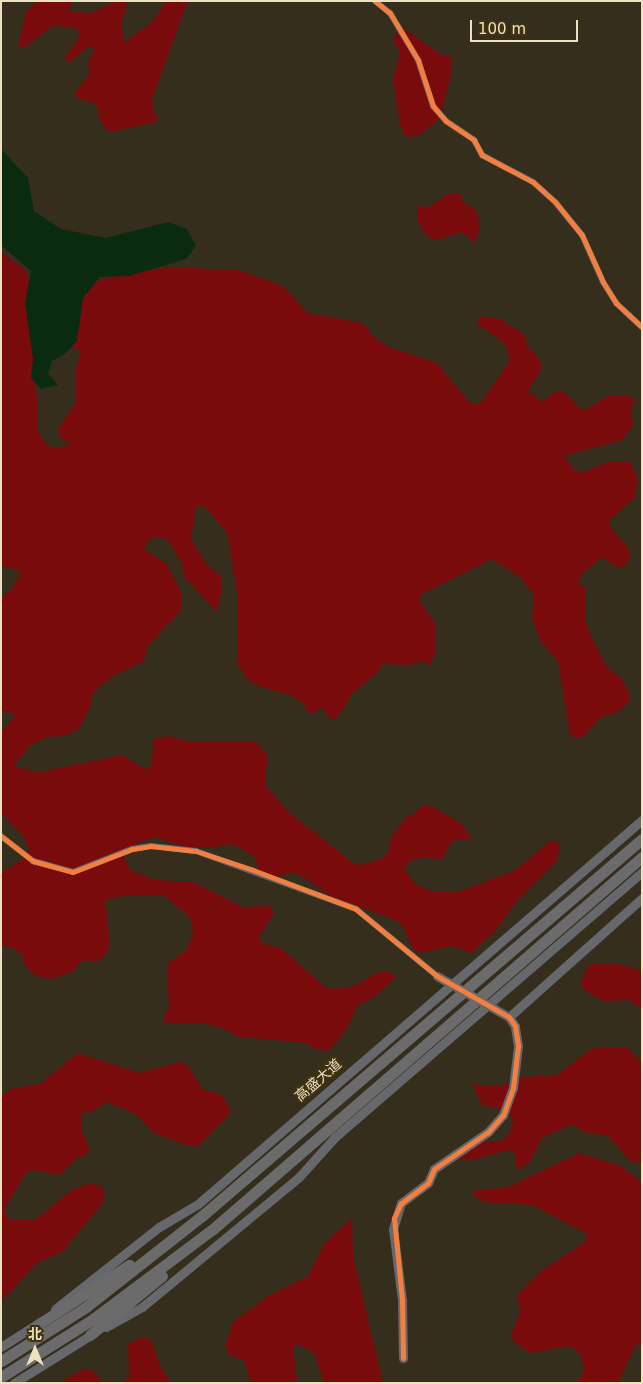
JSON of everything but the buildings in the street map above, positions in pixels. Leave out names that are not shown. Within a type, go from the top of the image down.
[{"type":"highway","name":"高盛大道","points":[[1,1361],[86,1308],[202,1215],[642,839]]},
{"type":"highway","points":[[90,1335],[139,1297],[213,1229],[642,857]]},
{"type":"highway","points":[[39,1324],[202,1215]]},
{"type":"highway","points":[[1,1377],[94,1319],[213,1229]]},
{"type":"main road","name":"高盛大道","points":[[1,1346],[39,1324],[73,1292],[159,1227],[198,1204],[642,820]]},
{"type":"main road","points":[[14,1383],[90,1335],[142,1307],[299,1177],[335,1137],[642,872]]},
{"type":"main road","points":[[509,1017],[642,898]]},
{"type":"main road","points":[[403,1358],[402,1300],[394,1218],[401,1203],[428,1183],[434,1169],[488,1132],[503,1115],[514,1088],[518,1046],[515,1026],[509,1017],[437,976]]},
{"type":"street","points":[[375,1],[390,13],[413,52],[433,106],[446,121],[474,140],[482,155],[533,182],[556,203],[582,235],[603,282],[616,303],[642,327]]},
{"type":"street","points":[[1,836],[33,861],[73,872],[132,849],[151,846],[196,851],[356,909],[437,976]]},
{"type":"shaded area","points":[[37,1],[72,1],[69,11],[90,13],[116,1],[124,1],[127,5],[121,23],[124,43],[151,23],[166,1],[188,1],[152,99],[154,113],[158,117],[156,122],[109,132],[99,120],[98,107],[94,103],[77,98],[74,93],[89,75],[88,63],[95,49],[88,47],[69,62],[64,59],[79,37],[78,31],[73,27],[52,26],[24,48],[18,46],[26,12]]},
{"type":"shaded area","points":[[406,30],[440,54],[452,57],[452,71],[440,118],[421,134],[411,137],[405,136],[400,126],[393,79],[400,52],[393,41],[395,35]]},
{"type":"shaded area","points":[[1,149],[28,178],[34,211],[61,229],[106,238],[168,222],[187,229],[196,246],[186,259],[129,276],[100,277],[83,298],[77,341],[65,354],[52,361],[48,374],[58,385],[41,389],[31,378],[33,359],[25,303],[31,271],[1,245]]},
{"type":"shaded area","points":[[448,194],[461,194],[461,200],[478,212],[479,231],[475,243],[462,232],[437,240],[431,239],[423,231],[417,219],[418,206],[429,207]]},
{"type":"shaded area","points":[[1,252],[24,269],[33,286],[33,370],[38,404],[37,430],[48,446],[56,448],[72,445],[60,438],[58,429],[76,402],[76,368],[81,351],[66,344],[54,331],[95,280],[167,267],[238,270],[284,287],[308,313],[363,323],[373,336],[389,347],[437,363],[471,404],[480,404],[510,360],[505,344],[477,324],[480,316],[500,319],[525,335],[527,345],[540,360],[542,369],[528,391],[542,402],[554,392],[563,391],[583,411],[610,395],[628,395],[635,400],[631,408],[633,426],[622,440],[564,456],[574,470],[583,472],[608,462],[630,462],[638,478],[635,498],[610,519],[610,527],[629,549],[630,557],[626,565],[618,568],[602,557],[582,574],[578,583],[586,588],[586,622],[590,634],[606,666],[621,678],[630,694],[629,702],[616,713],[601,717],[584,736],[577,738],[570,735],[558,662],[541,642],[532,620],[534,595],[521,578],[492,559],[420,595],[421,603],[435,623],[436,651],[430,666],[425,661],[410,665],[382,664],[378,672],[353,693],[339,715],[332,721],[322,707],[315,713],[307,712],[305,705],[291,695],[261,687],[248,680],[238,666],[237,591],[227,533],[205,507],[196,506],[191,540],[206,563],[221,577],[222,588],[217,612],[184,577],[181,561],[168,541],[161,537],[152,537],[144,549],[167,564],[181,592],[182,609],[148,646],[143,662],[113,676],[93,692],[90,708],[79,729],[64,736],[46,737],[31,745],[14,765],[22,769],[41,772],[122,755],[145,769],[152,765],[153,739],[170,736],[189,742],[256,742],[268,756],[265,780],[267,788],[291,814],[353,863],[362,865],[383,858],[388,852],[391,837],[407,816],[415,814],[421,806],[430,805],[462,824],[472,839],[456,839],[449,845],[442,860],[427,857],[411,860],[404,868],[415,884],[432,891],[457,892],[514,871],[551,840],[559,844],[558,860],[516,902],[496,930],[471,953],[451,946],[420,953],[413,949],[403,927],[396,920],[332,897],[300,875],[292,873],[267,878],[260,874],[255,857],[233,844],[209,848],[184,847],[155,837],[138,843],[123,854],[130,870],[155,880],[193,882],[243,907],[270,906],[274,914],[259,937],[263,944],[281,948],[325,987],[334,989],[353,986],[381,971],[389,971],[396,977],[376,996],[358,1005],[346,1030],[329,1051],[313,1049],[308,1043],[238,1037],[223,1028],[200,1023],[169,1024],[163,1020],[169,1006],[167,964],[186,951],[193,934],[190,917],[164,896],[129,895],[105,900],[110,943],[107,952],[102,959],[93,962],[86,960],[79,963],[74,971],[52,979],[35,976],[24,964],[24,956],[11,947],[1,946],[1,872],[18,863],[29,850],[24,837],[1,813],[1,732],[15,717],[9,711],[1,713],[1,598],[12,589],[21,572],[1,565]]},
{"type":"shaded area","points":[[591,964],[618,964],[642,970],[642,1010],[630,1000],[603,1001],[580,986],[586,969]]},
{"type":"shaded area","points":[[627,1047],[642,1063],[642,1163],[630,1161],[608,1136],[584,1132],[572,1124],[542,1138],[530,1162],[517,1171],[515,1154],[509,1150],[476,1159],[461,1159],[461,1150],[479,1141],[496,1142],[505,1139],[513,1125],[509,1111],[482,1105],[472,1084],[500,1086],[522,1077],[557,1075],[591,1049]]},
{"type":"shaded area","points":[[77,1053],[140,1073],[178,1062],[186,1063],[203,1090],[220,1094],[226,1101],[230,1108],[229,1115],[198,1146],[189,1146],[154,1133],[136,1114],[107,1102],[91,1112],[82,1112],[81,1130],[90,1149],[85,1156],[77,1158],[60,1175],[34,1170],[26,1173],[4,1210],[9,1219],[35,1220],[73,1189],[91,1183],[101,1186],[105,1195],[102,1204],[63,1251],[37,1263],[1,1302],[1,1096],[11,1089],[42,1083]]},
{"type":"shaded area","points":[[579,1153],[621,1166],[642,1182],[642,1346],[636,1344],[618,1383],[577,1383],[584,1370],[581,1356],[576,1350],[569,1346],[531,1353],[515,1343],[511,1335],[520,1312],[517,1295],[541,1271],[585,1242],[587,1234],[532,1205],[484,1202],[475,1197],[472,1191],[508,1187]]},
{"type":"shaded area","points":[[352,1218],[353,1256],[383,1383],[324,1383],[314,1353],[300,1345],[293,1346],[297,1383],[251,1383],[244,1361],[229,1355],[225,1346],[233,1322],[268,1296],[308,1276],[325,1243]]},
{"type":"shaded area","points":[[142,1337],[151,1340],[161,1368],[172,1383],[104,1383],[122,1381],[129,1377],[128,1344]]},
{"type":"shaded area","points":[[83,1369],[91,1369],[104,1383],[58,1383]]},
{"type":"cycle path","points":[[375,1],[390,13],[418,60],[433,106],[446,121],[474,140],[482,155],[533,182],[556,203],[582,235],[603,282],[616,303],[642,327]]},
{"type":"cycle path","points":[[1,836],[33,861],[73,872],[132,849],[151,846],[196,851],[253,870],[356,909],[437,976],[509,1017],[515,1026],[518,1046],[513,1088],[503,1115],[488,1132],[434,1169],[428,1183],[401,1203],[394,1218],[402,1300],[403,1358]]}]
